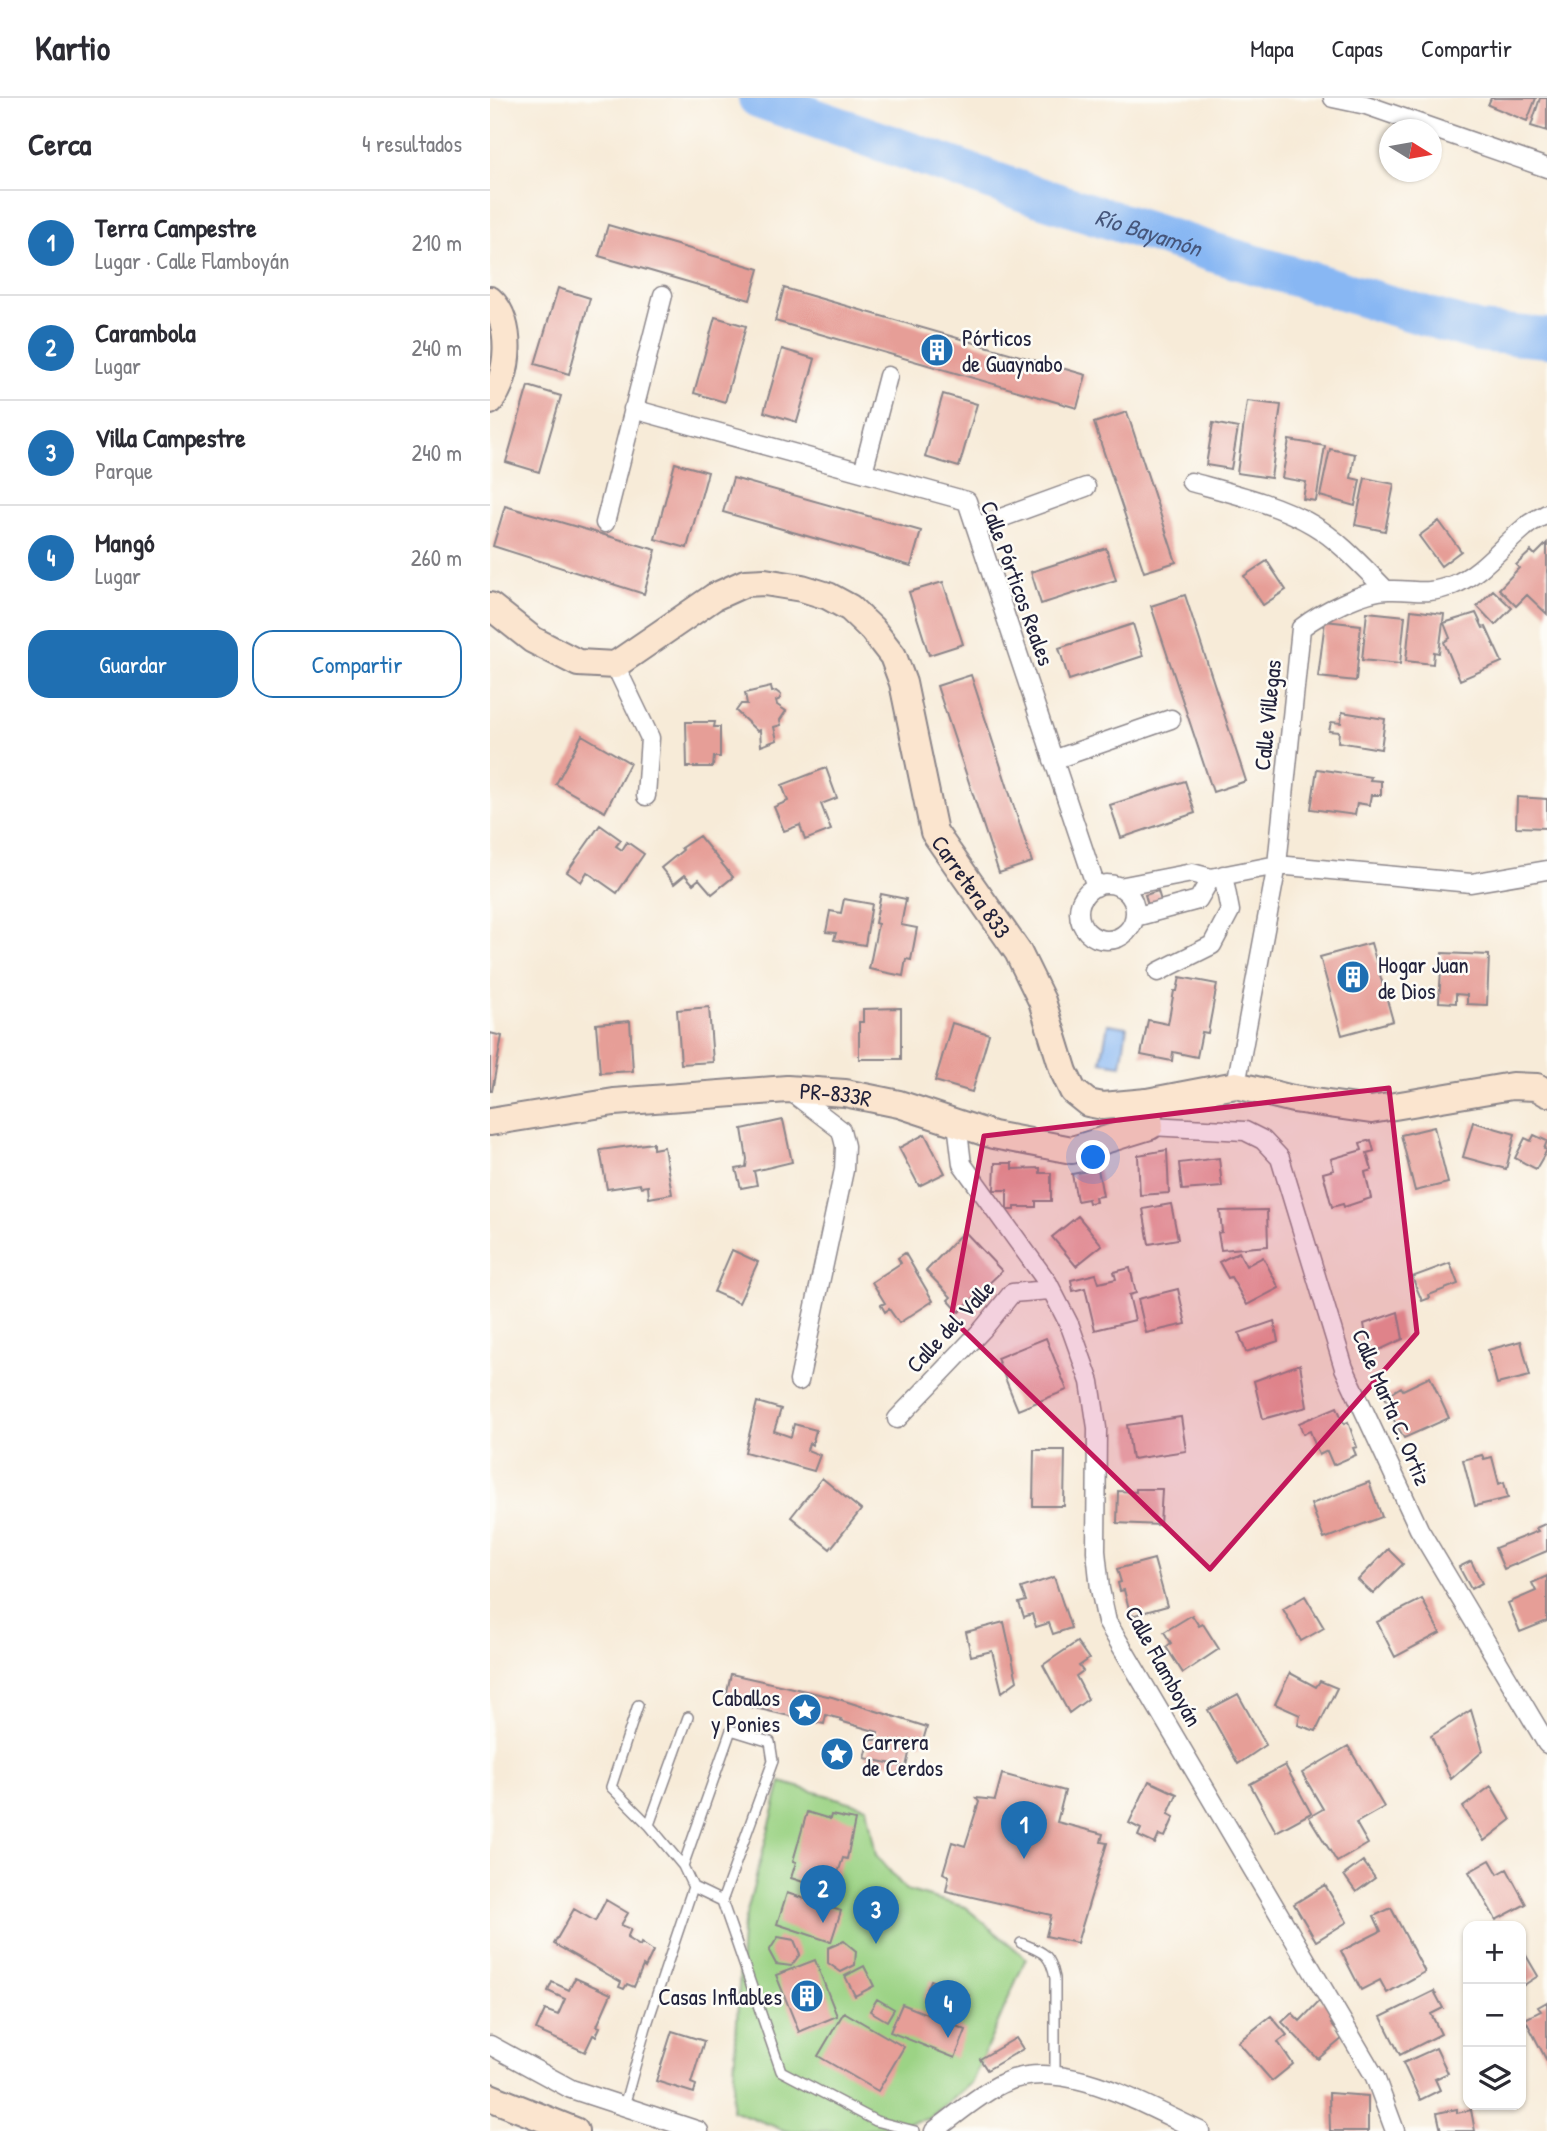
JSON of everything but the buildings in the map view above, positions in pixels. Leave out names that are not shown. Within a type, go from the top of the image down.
[{"type":"street","points":[[1333,98],[1367,102],[1547,168]]},
{"type":"street","points":[[605,523],[663,295]]},
{"type":"street","points":[[490,300],[497,306],[504,325],[506,363],[498,392],[490,401]]},
{"type":"street","points":[[863,472],[888,376]]},
{"type":"street","name":"Calle Pórticos Reales","points":[[633,409],[967,501],[1096,887]]},
{"type":"street","points":[[1191,482],[1254,499],[1314,525],[1350,554],[1386,590]]},
{"type":"street","points":[[976,527],[1086,487]]},
{"type":"street","name":"Calle Villegas","points":[[1236,1085],[1277,864],[1301,628],[1317,615],[1346,602],[1386,590],[1428,593],[1455,584],[1480,569],[1526,525],[1547,514]]},
{"type":"street","name":"Carretera 833","points":[[615,665],[714,597],[745,583],[765,582],[802,588],[828,596],[849,608],[872,629],[893,656],[903,683],[934,832],[1018,952],[1042,1001],[1064,1072],[1073,1091],[1088,1103],[1148,1114],[1236,1085],[1293,1099],[1371,1110],[1512,1086],[1537,1087],[1547,1093]]},
{"type":"street","points":[[490,606],[533,640],[578,663],[615,665],[650,738],[646,796]]},
{"type":"street","points":[[1053,760],[1171,719]]},
{"type":"street","points":[[1119,887],[1192,873],[1217,877],[1277,864],[1471,883],[1547,870]]},
{"type":"street","points":[[1135,917],[1198,900],[1217,877]]},
{"type":"street","points":[[1158,972],[1212,945],[1230,911],[1217,877]]},
{"type":"street","points":[[1110,884],[1119,887],[1132,899],[1135,917],[1125,934],[1108,941],[1090,935],[1080,920],[1079,911],[1086,894],[1096,887],[1110,884]]},
{"type":"street","points":[[787,1089],[841,1130],[845,1146],[844,1170],[799,1381]]},
{"type":"street","name":"PR-833R","points":[[490,1122],[614,1102],[787,1089],[845,1093],[899,1104],[993,1135],[1072,1150],[1148,1114]]},
{"type":"street","name":"Calle Marta C. Ortiz","points":[[1148,1114],[1245,1131],[1263,1140],[1280,1158],[1344,1368],[1419,1529],[1547,1744]]},
{"type":"street","name":"Calle Flamboyán","points":[[957,1122],[962,1164],[1051,1290],[1070,1326],[1090,1382],[1097,1428],[1096,1551],[1107,1622],[1375,2077],[1395,2131]]},
{"type":"street","name":"Calle del Valle","points":[[897,1419],[983,1329],[1012,1293],[1051,1290]]},
{"type":"street","points":[[490,2045],[571,2089],[699,2131]]},
{"type":"street","points":[[934,2131],[1003,2083],[1034,2074],[1092,2083],[1200,2131]]},
{"type":"street","points":[[490,2097],[575,2131]]},
{"type":"lane","points":[[638,1705],[611,1787],[649,1825],[683,1866],[693,1887],[722,1901]]},
{"type":"lane","points":[[649,1825],[688,1717]]},
{"type":"lane","points":[[683,1866],[731,1730],[770,1742],[773,1761],[722,1901],[781,2071],[877,2121],[915,2131]]},
{"type":"lane","points":[[624,2106],[646,2027],[693,1887]]},
{"type":"lane","points":[[1021,1943],[1045,1953],[1052,1964],[1055,1978],[1055,2076]]},
{"type":"highlighted area","points":[[1389,1088],[1417,1333],[1210,1569],[951,1318],[984,1136]]},
{"type":"green space","points":[[781,1782],[867,1807],[876,1855],[906,1890],[965,1907],[1026,1958],[972,2082],[928,2119],[859,2131],[786,2131],[732,2110],[742,1931]]},
{"type":"water","points":[[1108,1024],[1127,1027],[1121,1065],[1101,1062]]},
{"type":"waterway","name":"Río Bayamón","points":[[758,98],[1027,193],[1212,252],[1479,332],[1547,338]]},
{"type":"place","name":"Pórticos de Guaynabo","points":[[937,350]]},
{"type":"place","name":"Hogar Juan de Dios","points":[[1353,977]]},
{"type":"place","name":"Caballos y Ponies","points":[[805,1710]]},
{"type":"place","name":"Carrera de Cerdos","points":[[837,1754]]},
{"type":"place","name":"Terra Campestre","points":[[1024,1859]]},
{"type":"place","name":"Carambola","points":[[823,1923]]},
{"type":"place","name":"Villa Campestre","points":[[876,1944]]},
{"type":"place","name":"Casas Inflables","points":[[807,1996]]},
{"type":"place","name":"Mangó","points":[[948,2038]]}]
